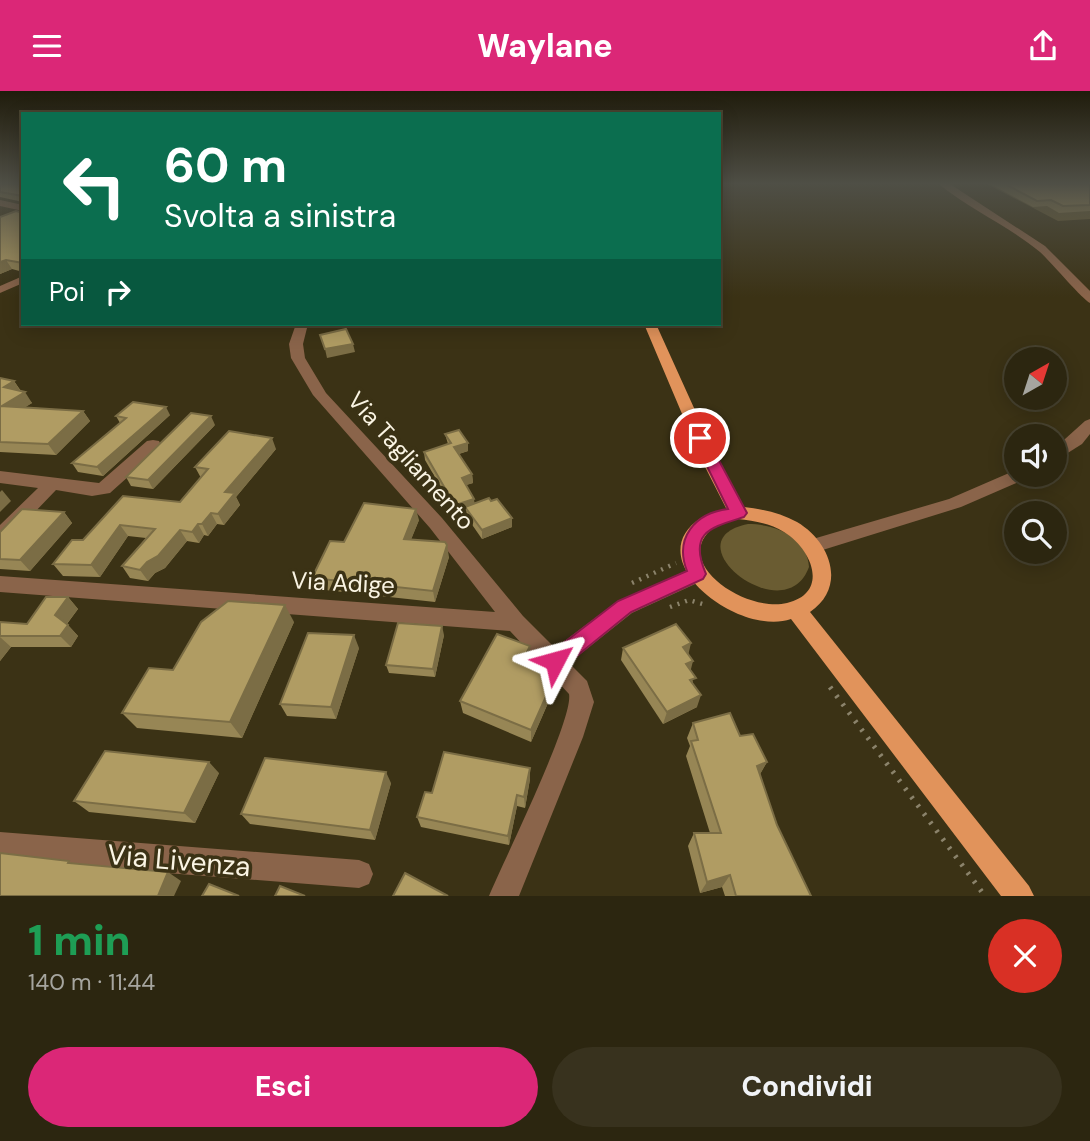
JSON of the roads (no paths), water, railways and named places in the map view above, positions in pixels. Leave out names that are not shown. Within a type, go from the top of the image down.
[{"type":"main road","points":[[651,326],[710,461],[738,513]]},
{"type":"main road","points":[[738,513],[780,521],[798,532],[813,546],[821,561],[824,576],[821,590],[811,602],[796,610],[779,614],[759,613],[722,599],[707,587],[697,574],[691,559],[691,544],[696,532],[707,522],[738,513]]},
{"type":"main road","points":[[796,610],[1019,896]]},
{"type":"street","points":[[1002,222],[1038,244],[1068,270],[1090,299]]},
{"type":"street","points":[[0,291],[21,280]]},
{"type":"street","points":[[0,291],[21,294]]},
{"type":"street","name":"Via Tagliamento","points":[[301,326],[296,344],[298,358],[320,395],[436,523],[515,622],[579,689],[580,708],[571,737],[504,896]]},
{"type":"street","points":[[1067,447],[1090,424]]},
{"type":"street","points":[[0,478],[104,489],[153,445]]},
{"type":"street","points":[[813,546],[955,503],[1004,482]]},
{"type":"street","points":[[0,536],[52,484]]},
{"type":"street","points":[[555,661],[625,607],[697,574]]},
{"type":"street","name":"Via Adige","points":[[0,584],[515,622]]},
{"type":"street","name":"Via Livenza","points":[[0,846],[359,874]]}]
